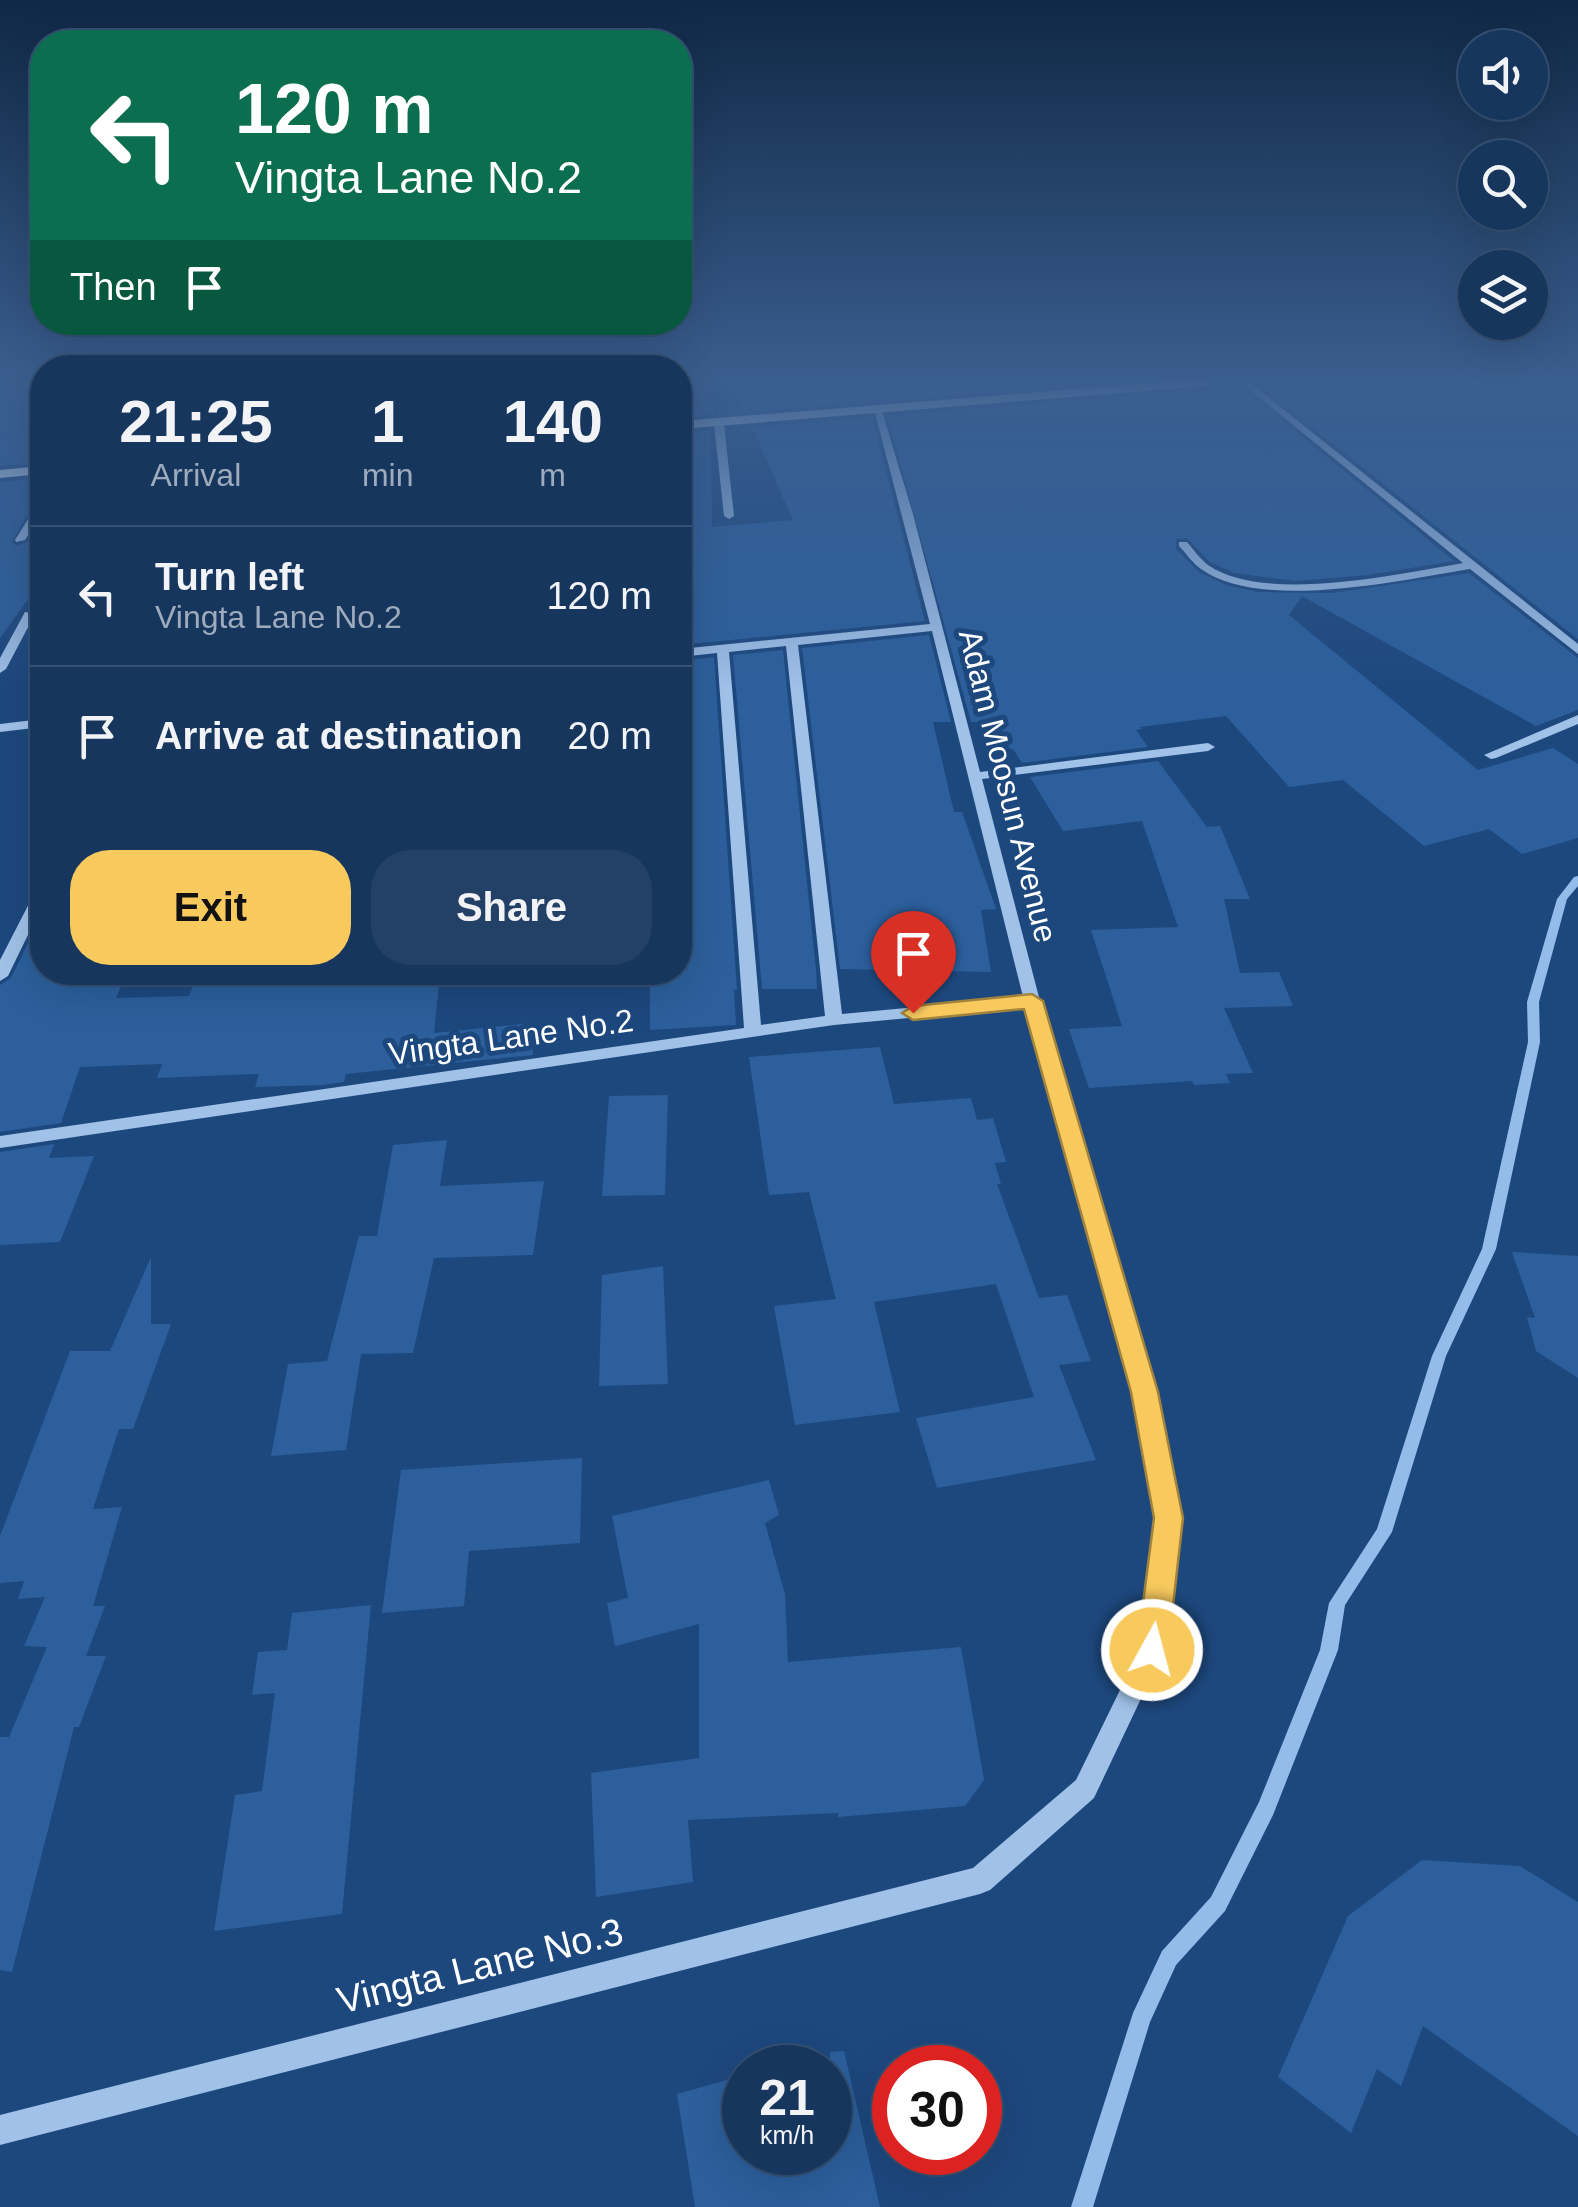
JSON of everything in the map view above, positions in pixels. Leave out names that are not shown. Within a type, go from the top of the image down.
[{"type":"street","points":[[726,485],[729,516]]},
{"type":"street","name":"Adam Moosun Avenue","points":[[898,485],[977,776],[1032,1001],[1145,1392],[1168,1518],[1152,1650],[1085,1789],[980,1880]]},
{"type":"street","points":[[1372,485],[1578,650]]},
{"type":"street","points":[[20,540],[30,524]]},
{"type":"street","points":[[1183,544],[1192,561],[1210,573],[1245,582],[1296,587],[1472,565]]},
{"type":"street","points":[[0,669],[29,614]]},
{"type":"street","points":[[692,653],[936,627]]},
{"type":"street","points":[[792,642],[834,1020]]},
{"type":"street","points":[[723,649],[753,1032]]},
{"type":"street","points":[[1491,755],[1578,718]]},
{"type":"street","points":[[0,728],[30,725]]},
{"type":"street","points":[[977,776],[1208,747]]},
{"type":"street","points":[[0,976],[30,916]]},
{"type":"street","name":"Vingta Lane No.2","points":[[0,1142],[834,1020],[1032,1001]]},
{"type":"street","name":"Vingta Lane No.3","points":[[0,2130],[980,1880]]},
{"type":"building","points":[[0,485],[30,485],[30,510],[12,542],[17,546],[30,539],[30,597],[0,638]]},
{"type":"building","points":[[692,485],[712,485],[712,527],[793,520],[778,485],[890,485],[925,621],[692,644]]},
{"type":"building","points":[[906,485],[1361,485],[1454,561],[1368,575],[1296,581],[1234,573],[1210,562],[1187,538],[1176,539],[1176,549],[1199,572],[1226,585],[1258,592],[1332,593],[1469,573],[1578,658],[1578,710],[1536,726],[1302,596],[1289,615],[1478,770],[1553,748],[1578,764],[1578,838],[1522,854],[1489,829],[1424,846],[1343,780],[1289,787],[1226,716],[1140,727],[1136,730],[1148,747],[1022,763],[1013,749],[1006,750],[992,722],[971,722]]},
{"type":"building","points":[[1384,485],[1578,485],[1578,639]]},
{"type":"building","points":[[929,635],[951,722],[933,722],[954,812],[962,812],[996,909],[981,910],[991,972],[840,969],[802,648]]},
{"type":"building","points":[[783,650],[817,989],[762,989],[733,655]]},
{"type":"building","points":[[714,657],[737,990],[736,1025],[650,1030],[650,985],[692,985],[692,660]]},
{"type":"building","points":[[1158,761],[1207,827],[1220,826],[1250,899],[1224,899],[1240,973],[1279,972],[1293,1006],[1224,1008],[1253,1073],[1226,1074],[1230,1083],[1194,1085],[1192,1081],[1089,1088],[1069,1029],[1122,1026],[1091,930],[1178,927],[1142,821],[1063,831],[1030,777]]},
{"type":"building","points":[[30,939],[30,985],[122,985],[116,998],[189,996],[194,985],[439,985],[434,1033],[532,1023],[533,1055],[346,1074],[344,1082],[323,1085],[255,1087],[259,1074],[157,1078],[162,1064],[80,1067],[61,1123],[0,1132],[0,985],[11,978]]},
{"type":"building","points":[[880,1047],[894,1104],[971,1098],[977,1120],[993,1118],[1006,1162],[995,1163],[1001,1184],[997,1184],[1039,1298],[1067,1295],[1091,1361],[1059,1365],[1096,1460],[937,1488],[916,1418],[1034,1397],[996,1284],[874,1302],[900,1412],[795,1425],[774,1306],[836,1299],[809,1192],[769,1195],[749,1057]]},
{"type":"building","points":[[668,1095],[665,1195],[602,1196],[609,1096]]},
{"type":"building","points":[[447,1140],[440,1186],[544,1181],[533,1255],[434,1258],[413,1353],[361,1354],[346,1450],[271,1456],[288,1364],[327,1361],[359,1236],[377,1236],[393,1145]]},
{"type":"building","points":[[54,1144],[49,1158],[94,1156],[60,1242],[0,1245],[0,1152]]},
{"type":"building","points":[[1512,1252],[1578,1256],[1578,1378],[1536,1351],[1527,1317],[1535,1318]]},
{"type":"building","points":[[151,1257],[151,1324],[171,1324],[133,1429],[119,1429],[93,1509],[122,1507],[93,1606],[105,1606],[86,1656],[106,1656],[79,1727],[74,1727],[12,1972],[0,1970],[0,1737],[9,1737],[47,1647],[24,1646],[45,1597],[18,1599],[24,1581],[0,1583],[0,1536],[70,1351],[110,1351]]},
{"type":"building","points":[[663,1266],[668,1384],[599,1386],[602,1275]]},
{"type":"building","points":[[582,1458],[580,1543],[469,1551],[464,1606],[382,1613],[401,1470]]},
{"type":"building","points":[[769,1480],[779,1515],[765,1523],[785,1594],[788,1662],[961,1647],[984,1780],[965,1806],[838,1817],[838,1813],[688,1820],[693,1882],[596,1897],[591,1773],[699,1758],[699,1624],[615,1646],[607,1603],[628,1598],[612,1516]]},
{"type":"building","points":[[371,1605],[342,1914],[214,1931],[235,1795],[262,1791],[275,1693],[252,1695],[258,1652],[287,1650],[292,1613]]},
{"type":"building","points":[[1422,1860],[1520,1866],[1578,1902],[1578,2136],[1423,2026],[1401,2086],[1377,2069],[1351,2133],[1278,2077],[1348,1916]]},
{"type":"building","points":[[722,2081],[722,2175],[852,2175],[852,2086],[880,2207],[695,2207],[677,2094]]},
{"type":"waterway","points":[[1082,2207],[1140,2020],[1169,1958],[1218,1904],[1266,1808],[1329,1650],[1337,1603],[1384,1532],[1439,1356],[1489,1249],[1534,1042],[1533,1002],[1562,899],[1578,879]]},
{"type":"route","points":[[913,1013],[1032,1001],[1145,1392],[1168,1518],[1152,1650]]}]
